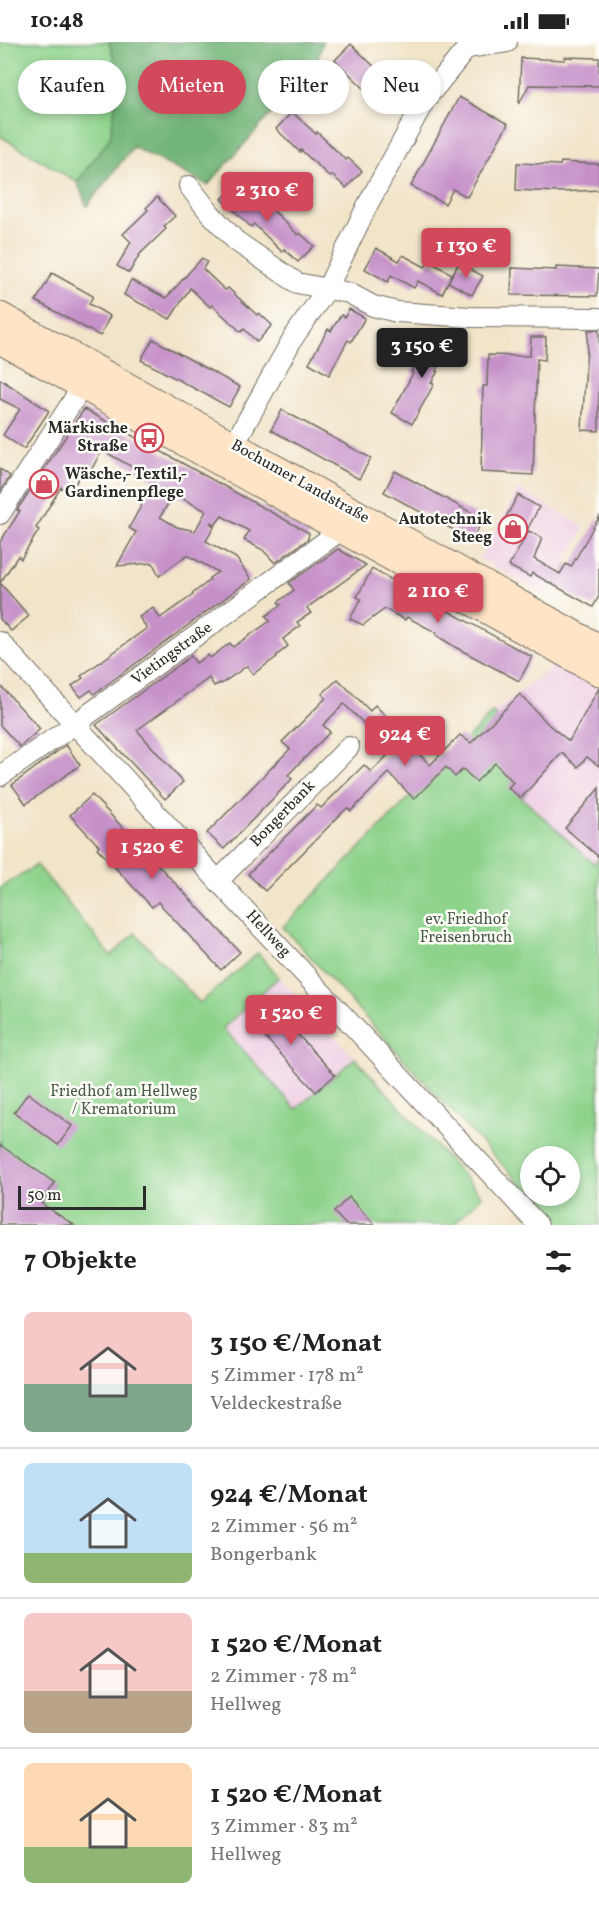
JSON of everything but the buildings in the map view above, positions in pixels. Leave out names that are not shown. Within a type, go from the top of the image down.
[{"type":"main road","name":"Bochumer Landstraße","points":[[0,316],[89,377],[341,530],[599,672]]},
{"type":"main road","name":"Bochumer Landstraße","points":[[0,340],[89,377],[233,446],[599,648]]},
{"type":"street","points":[[233,446],[293,338],[327,289],[368,204],[425,100],[466,45],[507,42]]},
{"type":"street","points":[[189,186],[236,241],[297,283],[349,293],[373,306],[405,313],[470,317],[599,318]]},
{"type":"street","points":[[0,514],[89,377]]},
{"type":"street","name":"Vietingstraße","points":[[0,776],[341,530]]},
{"type":"street","name":"Hellweg","points":[[0,642],[218,881],[538,1225]]},
{"type":"street","name":"Bongerbank","points":[[218,881],[348,747]]},
{"type":"shaded area","points":[[519,489],[585,527],[546,596],[479,558]]},
{"type":"shaded area","points":[[556,664],[599,687],[599,858],[594,864],[522,798],[536,779],[493,712]]},
{"type":"shaded area","points":[[279,977],[355,1058],[297,1110],[223,1028]]},
{"type":"green space","points":[[0,42],[109,42],[115,60],[18,60],[18,114],[114,114],[110,138],[77,182],[0,136]]},
{"type":"green space","points":[[109,42],[323,42],[318,60],[258,60],[258,114],[271,114],[208,185],[133,147],[87,206],[77,182],[110,138],[114,114],[126,114],[126,60],[115,60]]},
{"type":"green space","name":"ev. Friedhof Freisenbruch","points":[[493,712],[536,779],[522,798],[594,864],[599,858],[599,1225],[559,1225],[541,1206],[580,1206],[580,1146],[520,1146],[520,1183],[283,927]]},
{"type":"green space","name":"Friedhof am Hellweg / Krematorium","points":[[37,865],[111,956],[135,933],[200,1003],[258,953],[279,977],[223,1028],[296,1109],[355,1058],[482,1196],[453,1225],[0,1225],[0,888]]},
{"type":"place","name":"Märkische Straße","points":[[149,438]]},
{"type":"place","name":"Wäsche,- Textil,- Gardinenpflege","points":[[44,484]]},
{"type":"place","name":"Autotechnik Steeg","points":[[513,529]]}]
